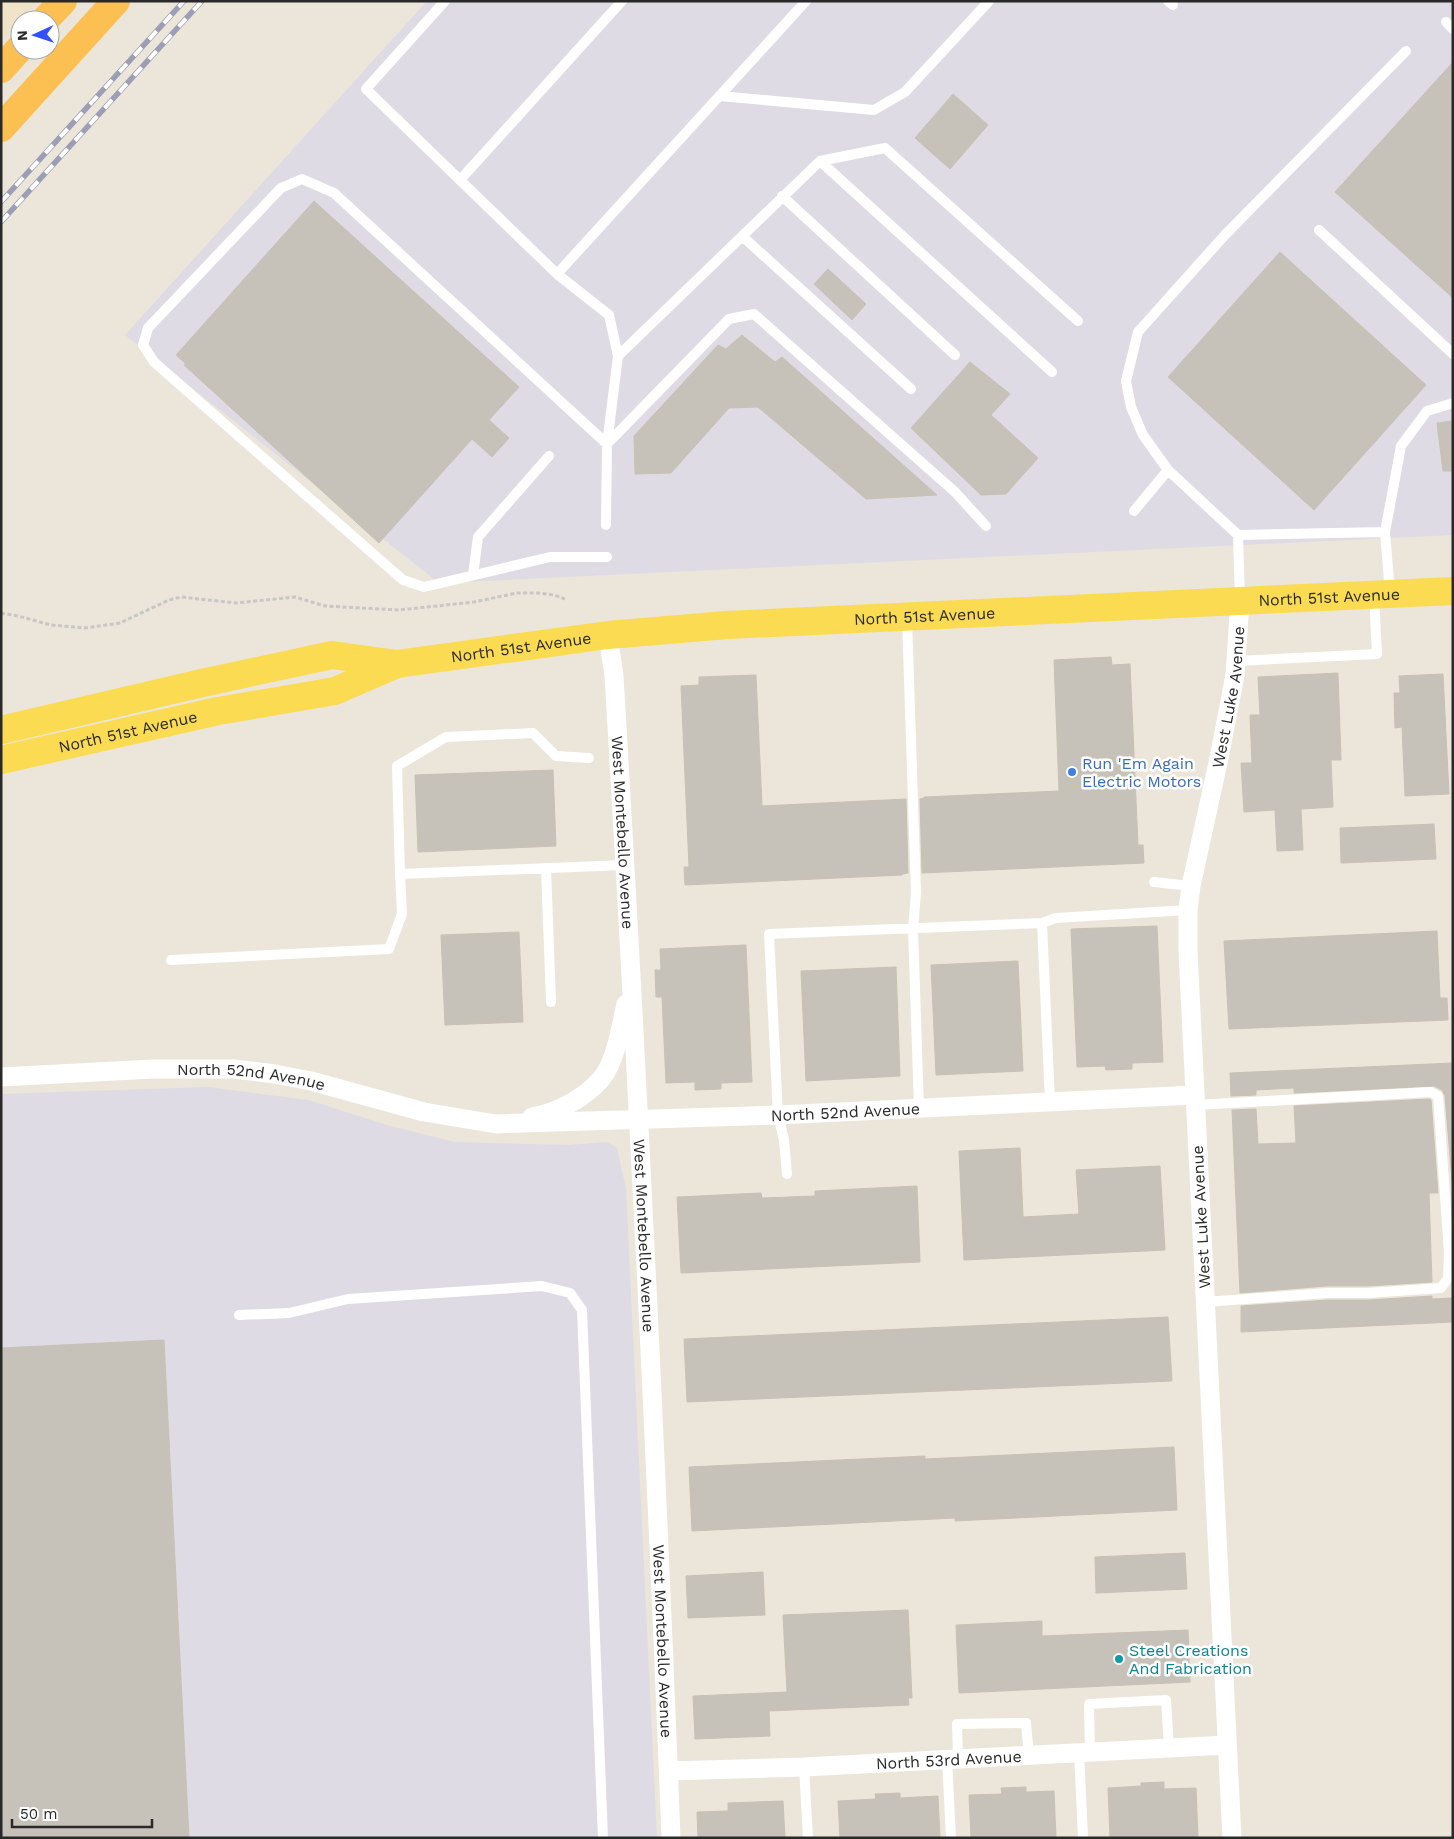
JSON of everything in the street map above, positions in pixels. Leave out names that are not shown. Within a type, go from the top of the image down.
[{"type":"highway","points":[[1,128],[116,1]]},
{"type":"highway","points":[[1,69],[10,59]]},
{"type":"main road","name":"North 51st Avenue","points":[[1,760],[218,711],[305,698],[335,691],[397,664],[608,635],[727,625],[1453,591]]},
{"type":"main road","name":"North 51st Avenue","points":[[1,730],[332,655],[397,664]]},
{"type":"street","name":"West Luke Avenue","points":[[1232,1838],[1195,1100],[1188,952],[1188,910],[1191,886],[1221,750],[1235,675],[1240,601]]},
{"type":"street","name":"West Montebello Avenue","points":[[608,635],[614,676],[630,986],[640,1120],[672,1838]]},
{"type":"street","name":"North 52nd Avenue","points":[[496,1124],[550,1113],[580,1098],[602,1078],[610,1063],[618,1039],[630,986]]},
{"type":"street","name":"North 52nd Avenue","points":[[1,1077],[153,1069],[234,1069],[311,1081],[424,1112],[496,1124],[778,1115],[1050,1102],[1195,1100]]},
{"type":"street","name":"North 53rd Avenue","points":[[669,1772],[1228,1745]]},
{"type":"lane","points":[[445,1],[366,89],[557,274],[609,315],[618,356],[607,444],[606,525]]},
{"type":"lane","points":[[460,180],[622,1]]},
{"type":"lane","points":[[557,274],[806,1]]},
{"type":"lane","points":[[719,96],[874,110],[905,92],[989,1]]},
{"type":"lane","points":[[1385,532],[1238,535],[1168,470],[1143,435],[1132,407],[1126,381],[1138,332],[1224,236],[1406,51]]},
{"type":"lane","points":[[618,356],[820,160],[886,148],[1078,321]]},
{"type":"lane","points":[[820,160],[1052,372]]},
{"type":"lane","points":[[607,444],[334,192],[302,179],[281,188],[148,328],[143,345],[154,362],[403,580],[424,587],[550,557],[607,557]]},
{"type":"lane","points":[[782,196],[955,355]]},
{"type":"lane","points":[[1319,230],[1453,354]]},
{"type":"lane","points":[[742,236],[911,389]]},
{"type":"lane","points":[[607,444],[729,319],[754,314],[844,396],[955,492],[986,526]]},
{"type":"lane","points":[[1236,661],[1377,654],[1385,532],[1401,446],[1426,411],[1453,403]]},
{"type":"lane","points":[[473,575],[478,537],[549,456]]},
{"type":"lane","points":[[1134,511],[1168,470]]},
{"type":"lane","points":[[1238,535],[1240,601]]},
{"type":"lane","points":[[907,618],[916,893],[913,929],[919,1108]]},
{"type":"lane","points":[[170,960],[389,949],[402,914],[396,766],[446,737],[533,733],[556,756],[590,758]]},
{"type":"lane","points":[[400,874],[624,865]]},
{"type":"lane","points":[[546,868],[551,1002]]},
{"type":"lane","points":[[1154,882],[1191,886]]},
{"type":"lane","points":[[786,1174],[784,1140],[778,1115],[769,934],[1042,923],[1056,918],[1188,910]]},
{"type":"lane","points":[[1042,923],[1050,1102]]},
{"type":"lane","points":[[1195,1100],[1431,1092],[1438,1096],[1449,1253],[1448,1278],[1441,1288],[1327,1293],[1205,1302]]},
{"type":"lane","points":[[240,1315],[289,1313],[348,1299],[542,1286],[570,1293],[582,1310],[603,1838]]},
{"type":"lane","points":[[1083,1838],[1084,1752],[1089,1704],[1166,1700],[1169,1747]]},
{"type":"lane","points":[[951,1838],[953,1759],[957,1724],[1026,1723],[1029,1755]]},
{"type":"lane","points":[[804,1766],[808,1838]]},
{"type":"path","points":[[1,613],[51,625],[85,628],[120,623],[169,600],[181,597],[236,603],[295,597],[325,606],[399,610],[474,602],[517,593],[538,593],[554,595],[565,599]]},
{"type":"shaded area","points":[[1,1],[40,1],[31,10],[10,10],[10,32],[1,42]]},
{"type":"shaded area","points":[[427,1],[1453,1],[1453,535],[439,583],[125,335]]},
{"type":"shaded area","points":[[207,1087],[308,1100],[387,1125],[455,1142],[569,1145],[607,1142],[617,1148],[626,1189],[657,1838],[1,1838],[1,1094]]},
{"type":"building","points":[[1453,62],[1453,298],[1335,192]]},
{"type":"building","points":[[953,94],[988,125],[950,169],[915,138]]},
{"type":"building","points":[[314,201],[519,387],[489,420],[509,438],[492,457],[472,439],[379,543],[184,365],[186,364],[176,355]]},
{"type":"building","points":[[1280,252],[1426,385],[1314,510],[1168,377]]},
{"type":"building","points":[[828,269],[866,304],[852,320],[814,284]]},
{"type":"building","points":[[742,335],[775,362],[782,357],[937,495],[866,499],[758,407],[729,408],[671,473],[635,474],[634,436],[718,345],[726,349]]},
{"type":"building","points":[[970,362],[1010,394],[991,415],[1038,458],[1006,494],[981,495],[911,428]]},
{"type":"building","points":[[1453,421],[1453,471],[1443,471],[1437,423]]},
{"type":"building","points":[[1111,657],[1112,665],[1130,664],[1138,845],[1143,845],[1144,863],[922,873],[920,799],[924,797],[1059,791],[1054,660]]},
{"type":"building","points":[[1338,673],[1341,760],[1331,760],[1333,807],[1301,809],[1303,850],[1277,851],[1275,810],[1244,812],[1241,763],[1252,763],[1250,715],[1260,715],[1258,677]]},
{"type":"building","points":[[1443,674],[1449,794],[1405,796],[1402,727],[1395,728],[1394,693],[1400,693],[1399,676]]},
{"type":"building","points":[[756,675],[762,806],[906,799],[908,873],[902,875],[685,885],[684,867],[689,867],[681,686],[699,685],[699,677]]},
{"type":"building","points":[[553,770],[556,846],[418,852],[415,775]]},
{"type":"building","points":[[1434,824],[1436,859],[1341,863],[1340,828]]},
{"type":"building","points":[[1157,926],[1163,1062],[1132,1063],[1132,1069],[1106,1070],[1105,1066],[1077,1067],[1071,929]]},
{"type":"building","points":[[1437,931],[1440,998],[1447,998],[1448,1020],[1229,1029],[1224,941]]},
{"type":"building","points":[[519,932],[523,1022],[445,1025],[441,935]]},
{"type":"building","points":[[746,945],[752,1082],[721,1083],[721,1089],[695,1090],[695,1082],[666,1083],[662,997],[656,997],[655,970],[661,970],[660,949]]},
{"type":"building","points":[[1018,961],[1023,1071],[936,1075],[931,965]]},
{"type":"building","points":[[896,967],[900,1076],[806,1081],[801,971]]},
{"type":"building","points":[[1453,1063],[1453,1193],[1445,1096],[1442,1090],[1434,1086],[1294,1093],[1294,1088],[1256,1090],[1256,1095],[1231,1096],[1230,1073]]},
{"type":"building","points":[[1431,1100],[1438,1193],[1429,1193],[1432,1282],[1368,1286],[1326,1286],[1240,1293],[1232,1110],[1256,1109],[1258,1144],[1296,1143],[1294,1106]]},
{"type":"building","points":[[1020,1148],[1023,1217],[1079,1214],[1076,1170],[1160,1166],[1165,1250],[964,1260],[959,1151]]},
{"type":"building","points":[[917,1186],[920,1262],[681,1273],[677,1197],[761,1193],[762,1198],[815,1196],[815,1191]]},
{"type":"building","points":[[1432,1296],[1432,1299],[1453,1298],[1453,1322],[1241,1332],[1241,1306]]},
{"type":"building","points":[[1168,1317],[1172,1381],[687,1402],[684,1339]]},
{"type":"building","points":[[164,1340],[189,1838],[1,1838],[1,1348]]},
{"type":"building","points":[[1174,1447],[1177,1510],[955,1521],[955,1518],[692,1531],[689,1467],[925,1456],[925,1459]]},
{"type":"building","points":[[1185,1553],[1187,1589],[1096,1593],[1095,1557]]},
{"type":"building","points":[[763,1572],[765,1615],[688,1618],[686,1576]]},
{"type":"building","points":[[908,1610],[912,1698],[908,1698],[909,1705],[769,1711],[770,1736],[695,1739],[693,1696],[787,1692],[783,1615]]},
{"type":"building","points":[[1042,1621],[1042,1636],[1188,1630],[1190,1682],[959,1693],[956,1625]]},
{"type":"building","points":[[1164,1782],[1164,1789],[1196,1788],[1198,1838],[1110,1838],[1108,1788],[1141,1786],[1141,1783]]},
{"type":"building","points":[[1026,1787],[1026,1792],[1054,1791],[1056,1838],[971,1838],[969,1795],[1002,1794],[1001,1788]]},
{"type":"building","points":[[900,1793],[900,1798],[938,1796],[940,1838],[840,1838],[838,1801],[876,1799],[875,1794]]},
{"type":"building","points":[[783,1801],[785,1838],[698,1838],[697,1812],[728,1811],[728,1803]]},
{"type":"railway","points":[[1,202],[184,1]]},
{"type":"railway","points":[[1,222],[202,1]]},
{"type":"place","name":"Run 'Em Again Electric Motors","points":[[1072,772]]},
{"type":"place","name":"Steel Creations And Fabrication","points":[[1119,1659]]}]
